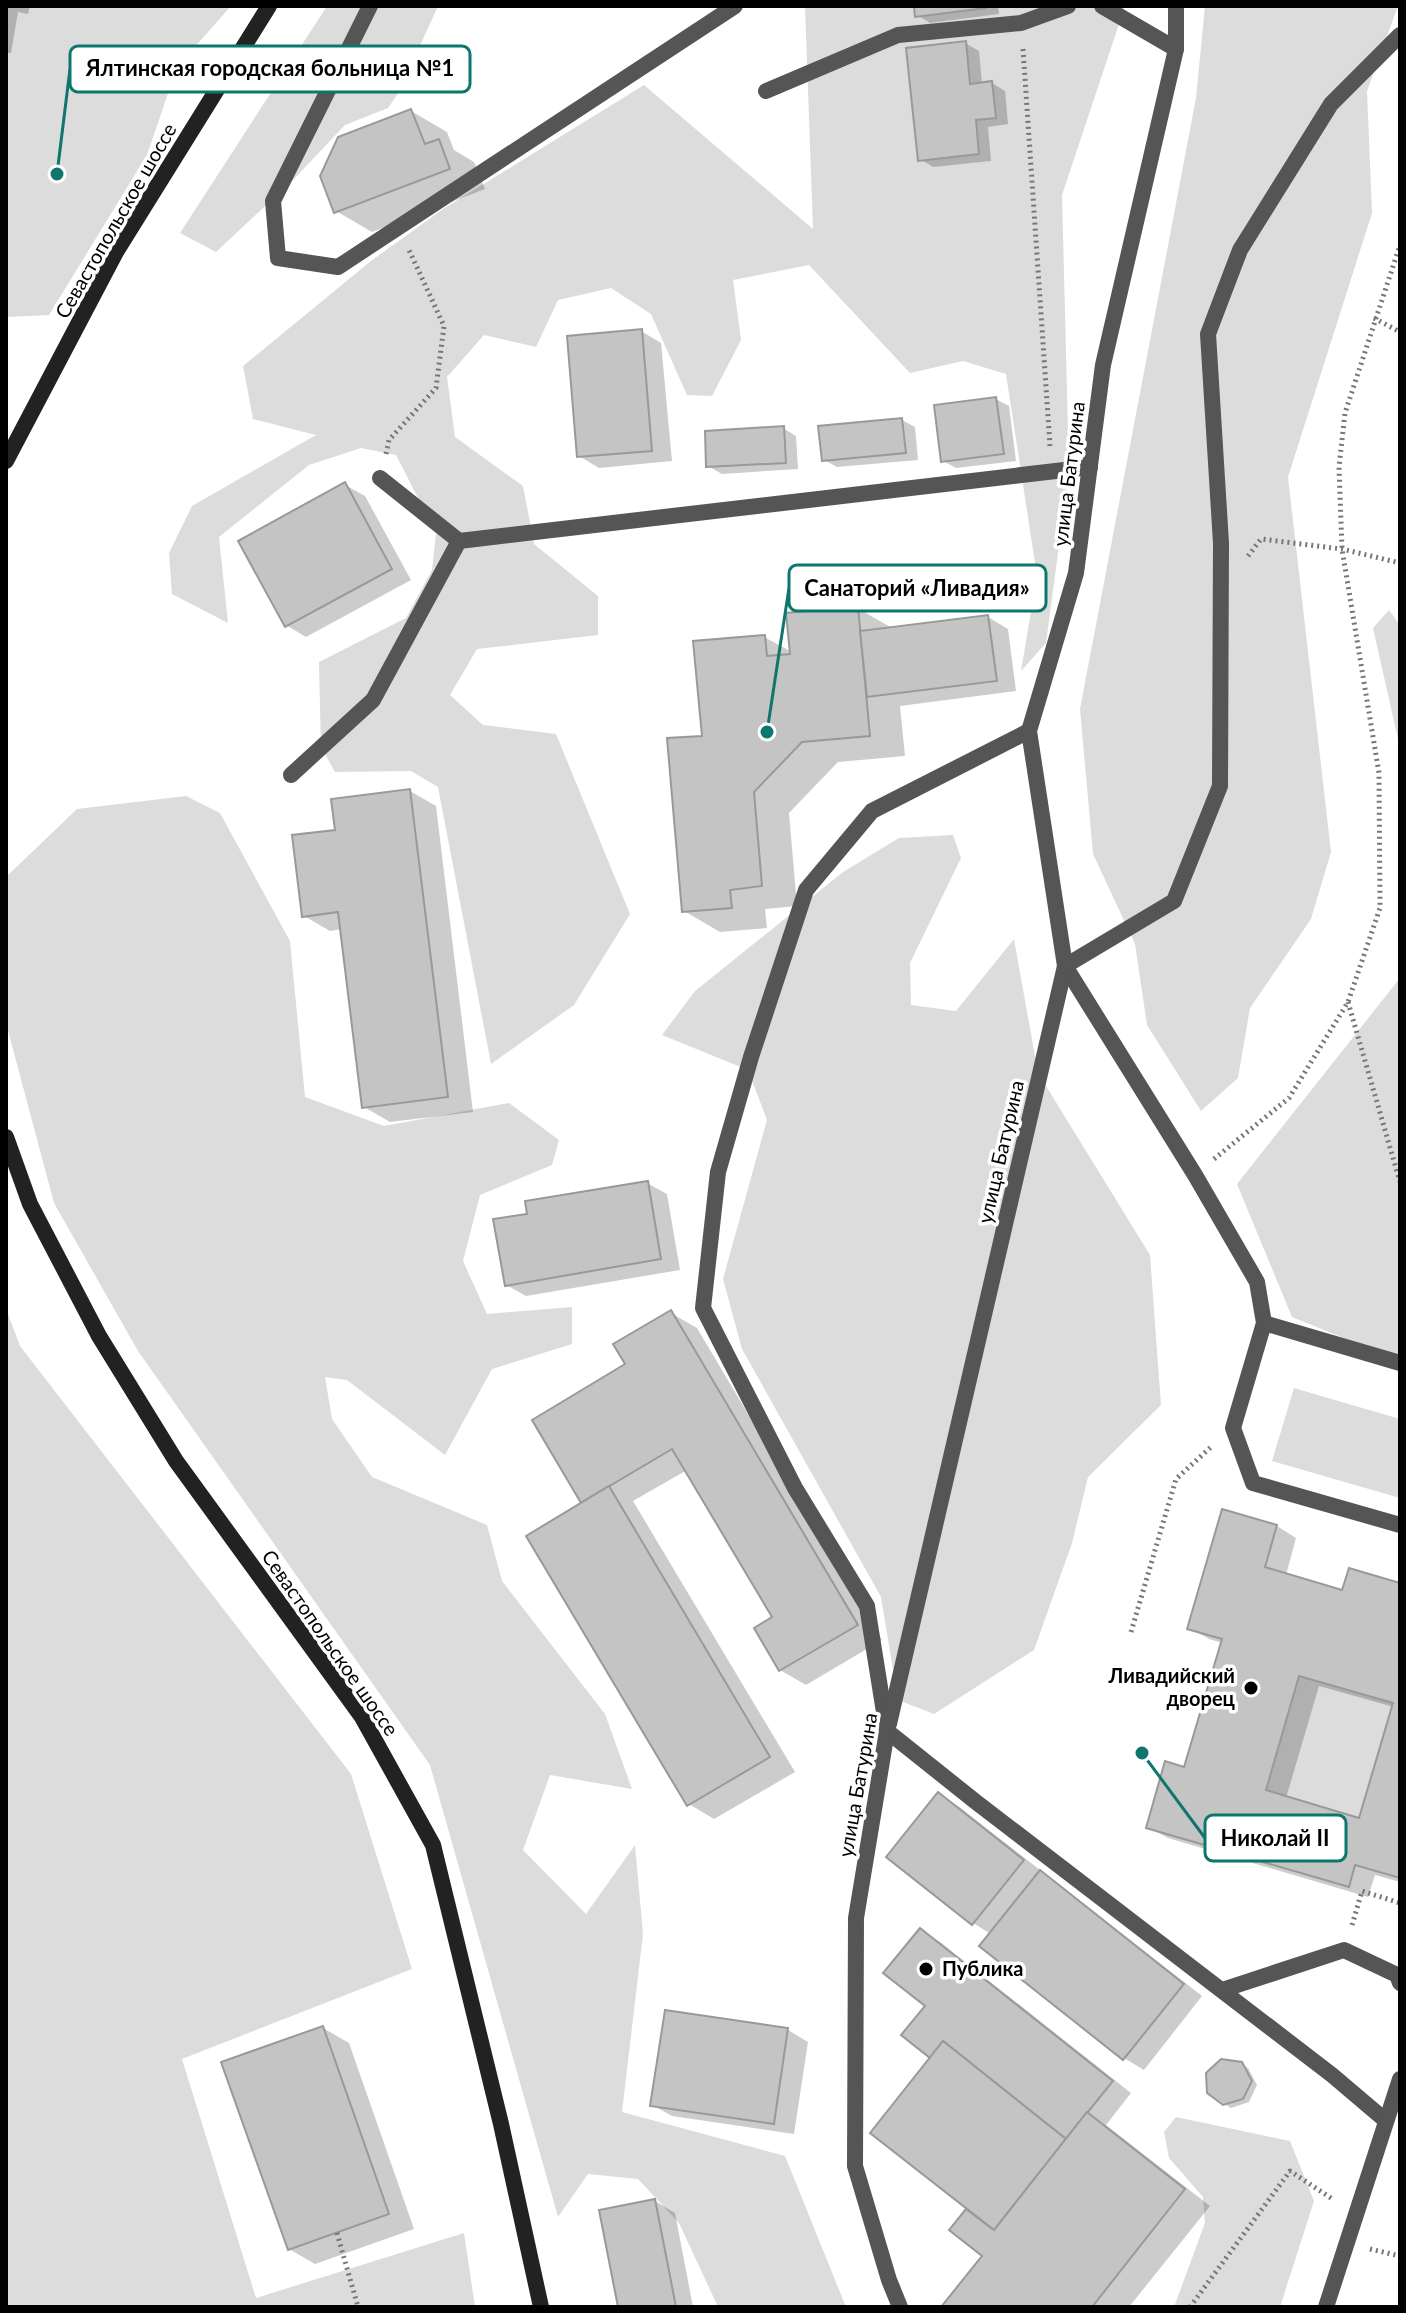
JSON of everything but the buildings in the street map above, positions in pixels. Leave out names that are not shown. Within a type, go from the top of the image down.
[{"type":"main road","name":"Севастопольское шоссе","points":[[6,461],[116,252],[269,6]]},
{"type":"main road","name":"Севастопольское шоссе","points":[[6,1137],[30,1204],[99,1336],[176,1461],[362,1717],[433,1845],[497,2108],[541,2307]]},
{"type":"street","points":[[370,6],[273,201],[278,258],[338,267],[735,6]]},
{"type":"street","points":[[766,91],[898,35],[1021,23],[1068,6]]},
{"type":"street","points":[[1102,6],[1176,49]]},
{"type":"street","name":"улица Батурина","points":[[900,2307],[855,2166],[856,1918],[887,1731],[1065,966],[1029,731],[1076,573],[1103,365],[1176,49],[1176,6]]},
{"type":"street","points":[[1400,35],[1331,104],[1240,250],[1208,334],[1221,543],[1220,786],[1174,901],[1065,966],[1195,1175],[1257,1282],[1264,1323],[1233,1428],[1253,1483],[1400,1525]]},
{"type":"street","points":[[380,478],[459,541],[1090,467]]},
{"type":"street","points":[[291,775],[373,700],[459,541]]},
{"type":"street","points":[[1029,731],[872,811],[806,890],[751,1057],[718,1172],[703,1308],[795,1488],[867,1606],[887,1731],[1332,2075],[1385,2120]]},
{"type":"street","points":[[1264,1323],[1400,1363]]},
{"type":"street","points":[[1222,1990],[1344,1950],[1397,1975],[1400,1983]]},
{"type":"street","points":[[1326,2307],[1400,2079]]},
{"type":"path","points":[[1021,23],[1052,471]]},
{"type":"path","points":[[380,478],[389,440],[436,388],[444,326],[398,227]]},
{"type":"path","points":[[1195,1175],[1289,1098],[1348,1002],[1380,908],[1379,773],[1342,549],[1339,467],[1345,413],[1400,245]]},
{"type":"path","points":[[1374,318],[1400,332]]},
{"type":"path","points":[[1221,592],[1261,539],[1342,549],[1400,563]]},
{"type":"path","points":[[1348,1002],[1400,1182]]},
{"type":"path","points":[[1131,1632],[1176,1479],[1233,1428]]},
{"type":"path","points":[[1344,1950],[1362,1891],[1400,1903]]},
{"type":"path","points":[[1190,2307],[1290,2171],[1330,2198]]},
{"type":"path","points":[[337,2233],[358,2307]]},
{"type":"shaded area","points":[[6,6],[231,6],[177,67],[147,155],[49,315],[6,317]]},
{"type":"shaded area","points":[[327,6],[438,6],[399,92],[388,108],[345,125],[294,179],[216,252],[180,233]]},
{"type":"shaded area","points":[[805,6],[1125,6],[1062,195],[1069,471],[1046,643],[1021,671],[1037,576],[1006,374],[963,361],[910,373],[809,265],[733,280],[741,340],[712,396],[687,395],[651,314],[611,288],[558,300],[536,347],[484,335],[447,377],[455,437],[523,486],[534,544],[598,596],[598,635],[477,649],[450,695],[483,725],[556,734],[630,914],[574,1005],[491,1064],[438,787],[411,771],[335,772],[321,747],[319,662],[406,618],[432,570],[436,533],[396,455],[361,448],[309,465],[219,537],[228,623],[172,594],[169,553],[192,506],[316,435],[253,419],[243,366],[371,261],[443,209],[644,85],[813,229]],"holes":[[[966,42],[970,84],[992,82],[996,117],[976,120],[906,48]]]},
{"type":"shaded area","points":[[1205,6],[1398,6],[1367,91],[1372,213],[1288,477],[1331,852],[1311,919],[1250,1008],[1238,1078],[1201,1111],[1147,1025],[1135,944],[1093,854],[1080,709],[1196,98]]},
{"type":"shaded area","points":[[1389,610],[1400,625],[1400,748],[1373,628]]},
{"type":"shaded area","points":[[186,796],[220,813],[290,941],[305,1097],[384,1126],[509,1103],[559,1140],[552,1165],[480,1195],[463,1261],[487,1314],[572,1307],[572,1344],[492,1369],[445,1455],[347,1380],[325,1377],[332,1419],[372,1477],[487,1525],[502,1581],[605,1714],[632,1789],[550,1775],[523,1850],[586,1914],[635,1845],[643,1934],[622,2112],[785,2156],[846,2307],[718,2307],[679,2223],[638,2179],[588,2174],[558,2217],[430,1765],[138,1351],[54,1203],[6,1023],[6,877],[77,809]]},
{"type":"shaded area","points":[[953,835],[961,858],[910,963],[911,1005],[956,1011],[1014,939],[1038,1073],[1150,1255],[1161,1405],[1088,1477],[1072,1543],[1034,1650],[934,1714],[898,1700],[881,1597],[742,1349],[723,1279],[767,1120],[748,1070],[662,1035],[695,991],[843,872],[899,838]]},
{"type":"shaded area","points":[[1400,978],[1400,1355],[1373,1350],[1292,1317],[1237,1184]]},
{"type":"shaded area","points":[[6,1309],[20,1346],[351,1774],[412,1969],[182,2059],[256,2298],[464,2233],[475,2307],[6,2307]]},
{"type":"shaded area","points":[[1294,1388],[1400,1419],[1400,1498],[1272,1461]]},
{"type":"shaded area","points":[[1299,1676],[1393,1703],[1359,1818],[1266,1790]]},
{"type":"shaded area","points":[[1176,2117],[1290,2141],[1314,2201],[1280,2307],[1174,2307],[1205,2223],[1203,2197],[1169,2158],[1164,2132]]},
{"type":"place","name":"Ялтинская городская больница №1","points":[[57,174]]},
{"type":"place","name":"Санаторий «Ливадия»","points":[[767,732]]},
{"type":"place","name":"Ливадийский дворец","points":[[1251,1688]]},
{"type":"place","name":"Николай II","points":[[1142,1753]]},
{"type":"place","name":"Публика","points":[[926,1969]]}]
